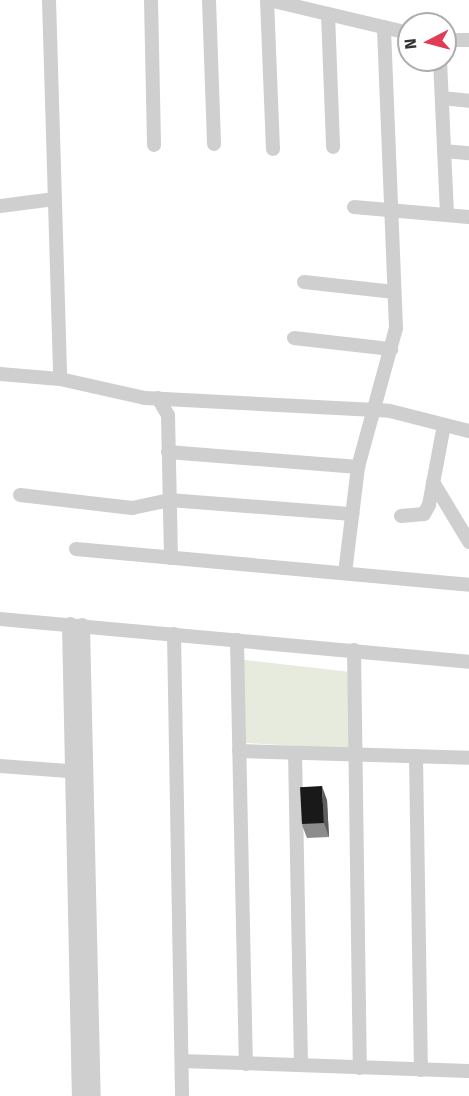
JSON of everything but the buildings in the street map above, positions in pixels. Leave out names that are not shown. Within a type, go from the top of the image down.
[{"type":"street","points":[[49,0],[60,379]]},
{"type":"street","points":[[151,0],[154,145]]},
{"type":"street","points":[[209,0],[214,144]]},
{"type":"street","points":[[273,149],[268,0],[397,30]]},
{"type":"street","points":[[328,14],[333,147]]},
{"type":"street","points":[[345,573],[358,468],[377,410],[391,349],[394,292],[384,27]]},
{"type":"street","points":[[441,72],[447,215]]},
{"type":"street","points":[[442,98],[469,101]]},
{"type":"street","points":[[444,151],[469,153]]},
{"type":"street","points":[[0,206],[55,199]]},
{"type":"street","points":[[354,207],[469,217]]},
{"type":"street","points":[[304,282],[394,292]]},
{"type":"street","points":[[294,338],[391,349]]},
{"type":"street","points":[[0,374],[60,379],[158,398],[377,410],[469,431]]},
{"type":"street","points":[[158,398],[168,415],[171,558]]},
{"type":"street","points":[[401,516],[424,514],[444,425]]},
{"type":"street","points":[[168,453],[358,468]]},
{"type":"street","points":[[433,482],[469,542]]},
{"type":"street","points":[[20,495],[132,508],[169,500],[352,514]]},
{"type":"street","points":[[76,549],[469,585]]},
{"type":"street","points":[[0,619],[76,630],[467,667]]},
{"type":"street","points":[[0,628],[76,630]]},
{"type":"street","points":[[76,630],[80,1096]]},
{"type":"street","points":[[174,639],[182,1096]]},
{"type":"street","points":[[237,644],[246,1064]]},
{"type":"street","points":[[354,655],[360,1068]]},
{"type":"street","points":[[239,751],[469,758]]},
{"type":"street","points":[[295,753],[301,1065]]},
{"type":"street","points":[[416,756],[420,1070]]},
{"type":"street","points":[[0,766],[79,772]]},
{"type":"street","points":[[79,772],[93,1096]]},
{"type":"street","points":[[182,1061],[469,1071]]},
{"type":"shaded area","points":[[244,660],[351,672],[351,749],[246,743]]}]
